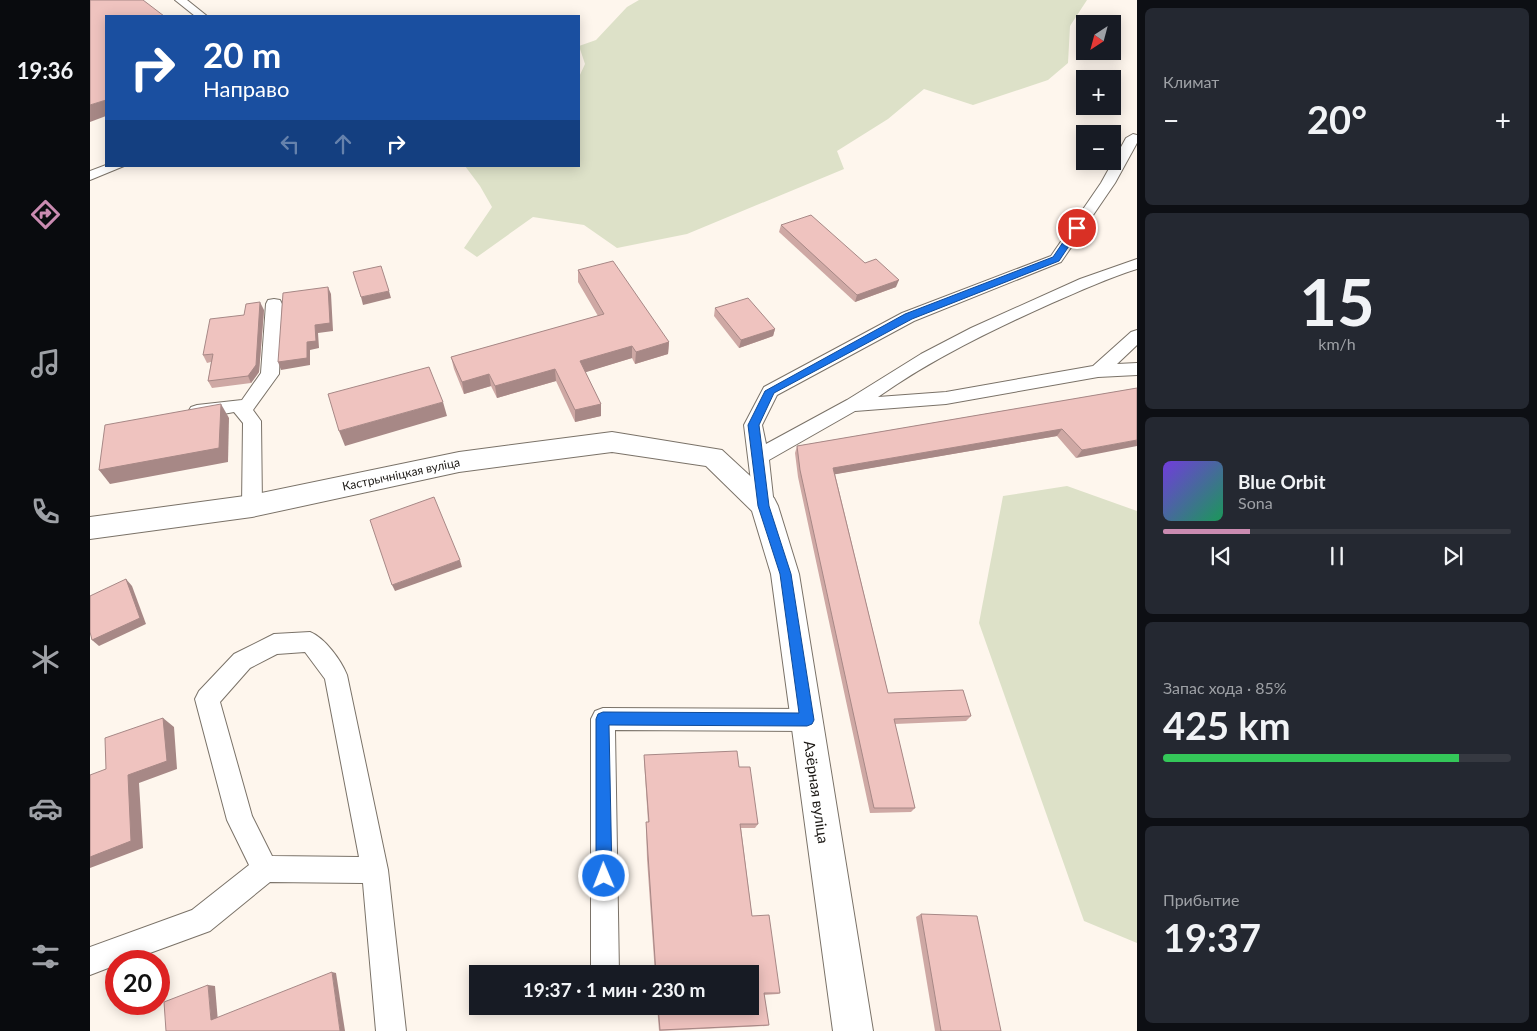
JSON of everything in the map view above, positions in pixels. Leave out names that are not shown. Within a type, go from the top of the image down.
[{"type":"street","name":"Кастрычніцкая вуліца","points":[[90,528],[252,506],[459,462],[612,442],[713,457]]},
{"type":"street","name":"Азёрная вуліца","points":[[713,457],[764,506],[786,574],[853,1031]]},
{"type":"lane","points":[[180,0],[201,15]]},
{"type":"lane","points":[[764,506],[754,425],[770,391],[908,317],[1056,259],[1108,183],[1133,138]]},
{"type":"lane","points":[[90,176],[114,167]]},
{"type":"lane","points":[[759,457],[852,405],[902,371],[993,322],[1112,271],[1137,264]]},
{"type":"lane","points":[[243,411],[270,374],[274,304]]},
{"type":"lane","points":[[1098,371],[1137,336]]},
{"type":"lane","points":[[852,405],[946,398],[1040,384],[1098,371],[1137,369]]},
{"type":"lane","points":[[183,414],[238,405],[252,421],[252,506]]},
{"type":"lane","points":[[265,869],[240,820],[207,699],[242,661],[274,644],[310,642],[336,675],[375,870],[391,1031]]},
{"type":"lane","points":[[605,965],[603,719],[807,720]]},
{"type":"lane","points":[[90,961],[200,921],[265,869],[375,870]]},
{"type":"green space","points":[[639,0],[1087,0],[1070,26],[1068,63],[1048,80],[973,105],[924,89],[888,119],[837,151],[844,169],[687,234],[617,248],[584,225],[533,217],[477,257],[464,248],[492,207],[466,167],[580,167],[580,75],[585,64],[580,46],[596,40],[627,7]]},
{"type":"green space","points":[[1067,486],[1137,511],[1137,943],[1084,921],[979,623],[1003,496]]},
{"type":"building","points":[[90,0],[143,0],[163,15],[105,15],[105,100],[90,105]]},
{"type":"building","points":[[811,215],[865,263],[876,259],[899,280],[857,295],[781,225]]},
{"type":"building","points":[[613,261],[669,342],[636,352],[632,346],[580,361],[601,404],[575,410],[555,369],[495,386],[489,374],[462,382],[451,357],[604,314],[578,270]]},
{"type":"building","points":[[381,266],[389,291],[361,297],[353,272]]},
{"type":"building","points":[[328,287],[330,323],[315,325],[316,341],[307,342],[307,358],[278,362],[283,293]]},
{"type":"building","points":[[748,298],[775,329],[741,340],[715,308]]},
{"type":"building","points":[[260,302],[256,365],[248,376],[208,381],[213,354],[203,355],[210,319],[244,315],[246,304]]},
{"type":"building","points":[[429,367],[443,402],[339,431],[328,394]]},
{"type":"building","points":[[1137,388],[1137,440],[1082,450],[1062,429],[833,468],[888,693],[963,690],[971,716],[894,719],[915,808],[874,808],[800,470],[797,446]]},
{"type":"building","points":[[221,404],[219,448],[99,470],[105,425]]},
{"type":"building","points":[[434,497],[460,560],[392,585],[370,520]]},
{"type":"building","points":[[126,579],[140,618],[92,640],[90,632],[90,596]]},
{"type":"building","points":[[163,718],[167,761],[128,775],[131,841],[90,857],[90,775],[106,769],[105,738]]},
{"type":"building","points":[[737,751],[739,767],[750,767],[758,824],[740,824],[752,916],[769,915],[780,993],[764,993],[769,1025],[660,1030],[659,1015],[759,1015],[759,965],[655,965],[646,822],[649,822],[644,755]]},
{"type":"building","points":[[921,914],[977,916],[1001,1031],[941,1031]]},
{"type":"building","points":[[332,972],[340,1031],[166,1031],[165,1015],[170,1015],[170,1000],[208,985],[211,1020]]},
{"type":"route","points":[[604,876],[603,719],[807,720],[786,574],[764,506],[754,425],[770,391],[908,317],[1056,259],[1077,228]]}]
